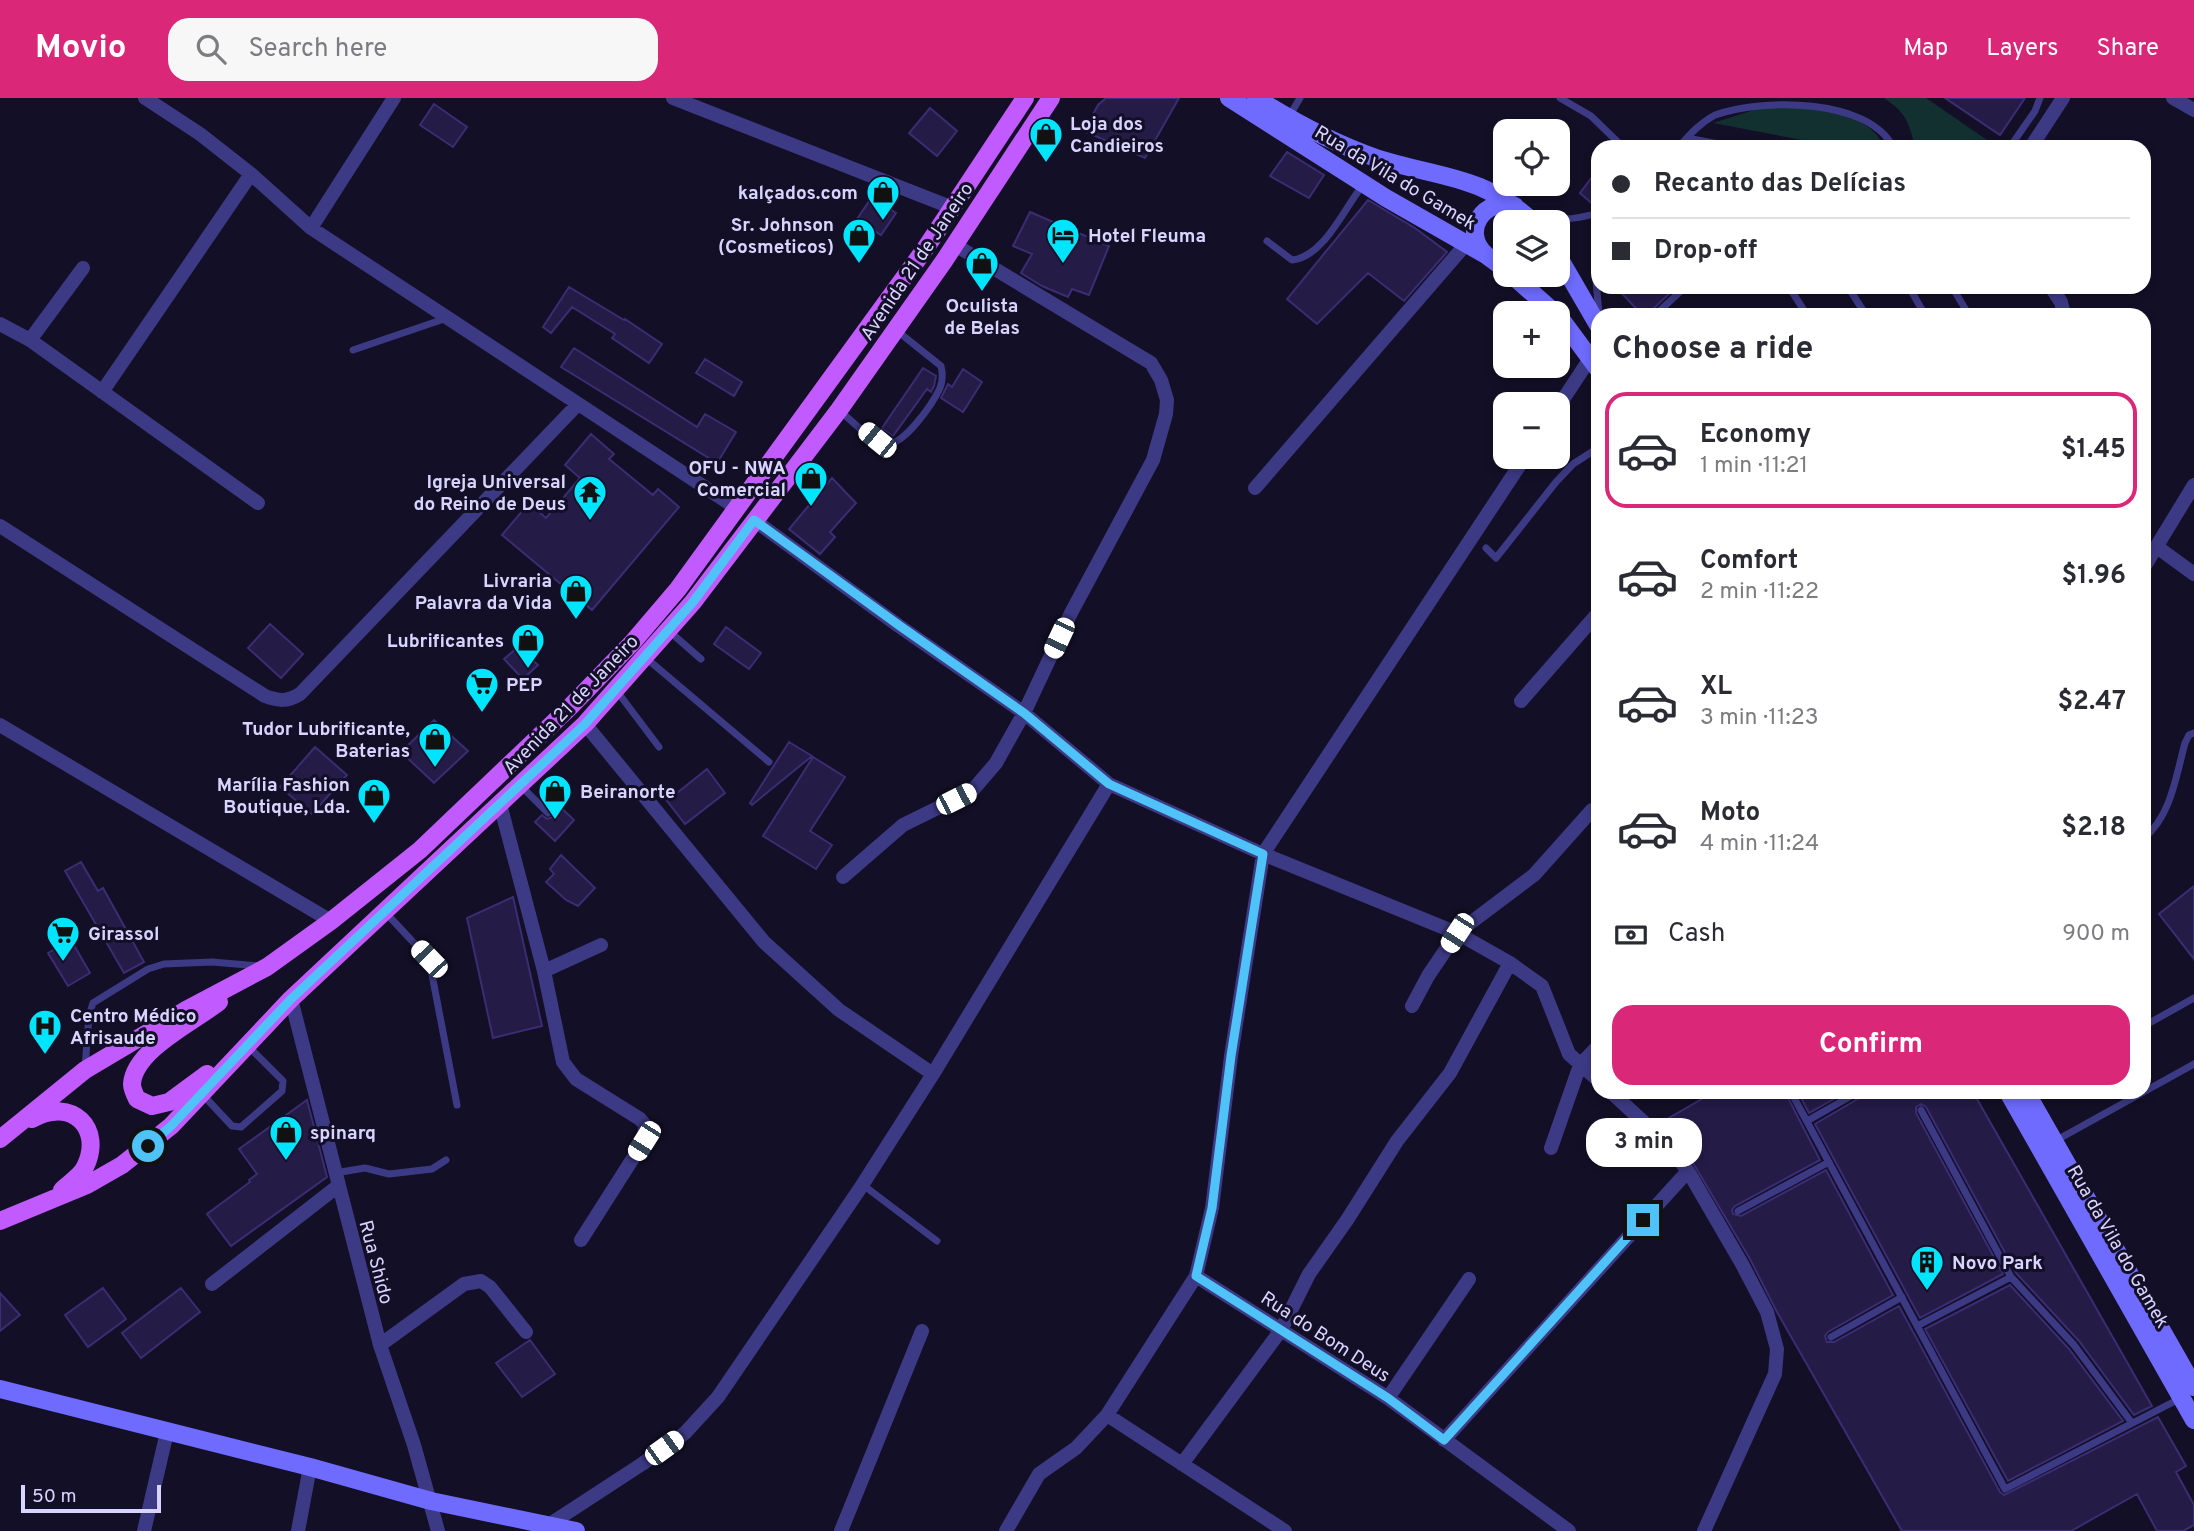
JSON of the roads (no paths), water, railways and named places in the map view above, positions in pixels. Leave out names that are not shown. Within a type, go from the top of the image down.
[{"type":"main road","name":"Avenida 21 de Janeiro","points":[[0,1138],[85,1070],[186,1010],[267,967],[331,922],[420,850],[571,706],[632,643],[678,589],[738,509],[953,208],[1025,98]]},
{"type":"main road","name":"Avenida 21 de Janeiro","points":[[0,1221],[87,1185],[122,1164],[171,1126],[291,999],[585,724],[693,602],[839,410],[955,245],[1051,98]]},
{"type":"main road","points":[[1007,166],[1062,98]]},
{"type":"main road","name":"Rua da Vila do Gamek","points":[[1229,98],[1364,184],[1493,260]]},
{"type":"main road","name":"Rua da Vila do Gamek","points":[[1256,98],[1327,138],[1372,156],[1483,187],[1520,210]]},
{"type":"main road","points":[[1486,255],[1479,248],[1474,235],[1479,217],[1486,209],[1499,204],[1517,207]]},
{"type":"main road","points":[[1570,277],[1591,314]]},
{"type":"main road","points":[[1527,287],[1544,301]]},
{"type":"main road","points":[[1570,332],[1591,359]]},
{"type":"main road","points":[[252,1038],[196,1084],[169,1102],[152,1106],[137,1100],[132,1086],[136,1070],[155,1046],[267,967]]},
{"type":"main road","name":"Rua da Vila do Gamek","points":[[2012,1099],[2188,1392]]},
{"type":"main road","name":"Rua da Vila do Gamek","points":[[2030,1099],[2188,1392],[2194,1420]]},
{"type":"main road","points":[[0,1138],[43,1112],[57,1109],[72,1113],[82,1120],[89,1133],[90,1153],[85,1170],[48,1201]]},
{"type":"main road","points":[[0,1389],[310,1467],[431,1501],[576,1531]]},
{"type":"street","points":[[145,98],[200,134],[251,174],[311,228],[738,509]]},
{"type":"street","points":[[311,228],[394,98]]},
{"type":"street","points":[[673,98],[953,208]]},
{"type":"street","points":[[2036,140],[2063,98]]},
{"type":"street","points":[[2173,98],[2194,110]]},
{"type":"street","points":[[102,392],[251,174]]},
{"type":"street","points":[[1255,488],[1466,244]]},
{"type":"street","points":[[843,877],[902,825],[972,791],[996,763],[1024,713],[1071,613],[1153,460],[1166,414],[1167,400],[1161,380],[1151,363],[955,245]]},
{"type":"street","points":[[30,340],[83,268]]},
{"type":"street","points":[[0,324],[30,340],[258,503]]},
{"type":"street","points":[[1570,392],[1591,367]]},
{"type":"street","points":[[0,526],[265,696],[278,701],[290,700],[300,694],[578,404]]},
{"type":"street","points":[[1006,1531],[1039,1474],[1076,1448],[1107,1415],[1196,1276],[1212,1208],[1231,1056],[1263,854],[1517,469]]},
{"type":"street","points":[[2151,556],[2194,485]]},
{"type":"street","points":[[754,520],[1024,713],[1109,784],[1263,854],[1457,933],[1510,963],[1542,986],[1569,1054],[1591,1074]]},
{"type":"street","points":[[2157,547],[2194,574]]},
{"type":"street","points":[[1521,701],[1591,621]]},
{"type":"street","points":[[585,724],[764,942],[839,1010],[933,1074]]},
{"type":"street","points":[[0,725],[331,922]]},
{"type":"street","points":[[550,1524],[685,1433],[718,1397],[862,1185],[933,1074],[1109,784]]},
{"type":"street","points":[[500,804],[544,971],[563,1062],[576,1079],[640,1119],[645,1125],[644,1141],[581,1240]]},
{"type":"street","points":[[1412,1006],[1428,976],[1457,933],[1534,875],[1591,811]]},
{"type":"street","points":[[544,971],[601,945]]},
{"type":"street","points":[[1182,1464],[1281,1330],[1309,1274],[1397,1141],[1450,1073],[1510,963]]},
{"type":"street","name":"Rua Shido","points":[[291,999],[380,1345],[431,1501],[438,1531]]},
{"type":"street","points":[[1551,1148],[1580,1065],[1591,1053]]},
{"type":"street","points":[[1619,1099],[1664,1141],[1688,1171],[1761,1300],[1777,1349],[1775,1374],[1704,1531]]},
{"type":"street","points":[[1444,1440],[1688,1171]]},
{"type":"street","points":[[212,1284],[336,1180]]},
{"type":"street","name":"Rua do Bom Deus","points":[[1196,1276],[1388,1398],[1569,1531]]},
{"type":"street","points":[[1388,1398],[1469,1279]]},
{"type":"street","points":[[380,1345],[464,1284],[481,1280],[490,1287],[526,1332]]},
{"type":"street","points":[[841,1531],[922,1331]]},
{"type":"street","points":[[1107,1415],[1285,1531]]},
{"type":"street","points":[[144,1531],[167,1432]]},
{"type":"street","points":[[298,1531],[310,1467]]},
{"type":"lane","points":[[1288,118],[1300,98]]},
{"type":"lane","points":[[1560,98],[1591,116],[1616,140]]},
{"type":"lane","points":[[2015,140],[2035,111],[2040,98]]},
{"type":"lane","points":[[1697,140],[1687,138],[1699,124],[1737,107],[1790,100],[1819,102],[1847,109],[1872,122],[1887,140]]},
{"type":"lane","points":[[1267,241],[1292,260],[1306,258],[1326,237],[1364,184]]},
{"type":"lane","points":[[1517,207],[1548,219],[1578,219],[1591,215]]},
{"type":"lane","points":[[1663,308],[1678,294]]},
{"type":"lane","points":[[353,350],[447,318]]},
{"type":"lane","points":[[839,410],[877,440],[884,444],[893,444],[904,438],[928,407],[939,389],[941,366],[895,330]]},
{"type":"lane","points":[[1486,548],[1496,558],[1556,482],[1573,464],[1591,452]]},
{"type":"lane","points":[[668,631],[701,659]]},
{"type":"lane","points":[[646,658],[769,762]]},
{"type":"lane","points":[[616,690],[659,747]]},
{"type":"lane","points":[[2151,833],[2156,829],[2166,809],[2185,743],[2189,735],[2194,733]]},
{"type":"lane","points":[[520,785],[548,813]]},
{"type":"lane","points":[[385,911],[429,959],[457,1105]]},
{"type":"lane","points":[[85,1070],[89,1015],[93,1003],[148,969],[164,964],[212,962],[267,967]]},
{"type":"lane","points":[[2151,1022],[2194,999]]},
{"type":"lane","points":[[202,1094],[232,1126],[241,1127],[282,1091],[283,1081],[252,1038]]},
{"type":"lane","points":[[2151,1088],[2194,1064]]},
{"type":"lane","points":[[1795,1099],[2005,1489],[2188,1392]]},
{"type":"lane","points":[[1807,1121],[1846,1099]]},
{"type":"lane","points":[[2055,1142],[2132,1099]]},
{"type":"lane","points":[[1921,1110],[2011,1277],[2074,1345],[2132,1423]]},
{"type":"lane","points":[[336,1180],[365,1168],[389,1174],[432,1169],[446,1160]]},
{"type":"lane","points":[[1738,1211],[1829,1162]]},
{"type":"lane","points":[[862,1185],[937,1241]]},
{"type":"lane","points":[[1917,1326],[2011,1277]]},
{"type":"lane","points":[[1831,1337],[1902,1297]]},
{"type":"place","name":"Loja dos Candieiros","points":[[1046,164]]},
{"type":"place","name":"kalçados.com","points":[[883,222]]},
{"type":"place","name":"Sr. Johnson (Cosmeticos)","points":[[859,265]]},
{"type":"place","name":"Hotel Fleuma","points":[[1063,265]]},
{"type":"place","name":"Oculista de Belas","points":[[982,293]]},
{"type":"place","name":"OFU - NWA Comercial","points":[[811,508]]},
{"type":"place","name":"Igreja Universal do Reino de Deus","points":[[590,522]]},
{"type":"place","name":"Livraria Palavra da Vida","points":[[576,621]]},
{"type":"place","name":"Lubrificantes","points":[[528,670]]},
{"type":"place","name":"PEP","points":[[482,714]]},
{"type":"place","name":"Tudor Lubrificante, Baterias","points":[[435,769]]},
{"type":"place","name":"Beiranorte","points":[[555,821]]},
{"type":"place","name":"Marília Fashion Boutique, Lda.","points":[[374,825]]},
{"type":"place","name":"Girassol","points":[[63,963]]},
{"type":"place","name":"Centro Médico Afrisaude","points":[[45,1056]]},
{"type":"place","name":"spinarq","points":[[286,1162]]},
{"type":"place","name":"Novo Park","points":[[1927,1292]]}]
